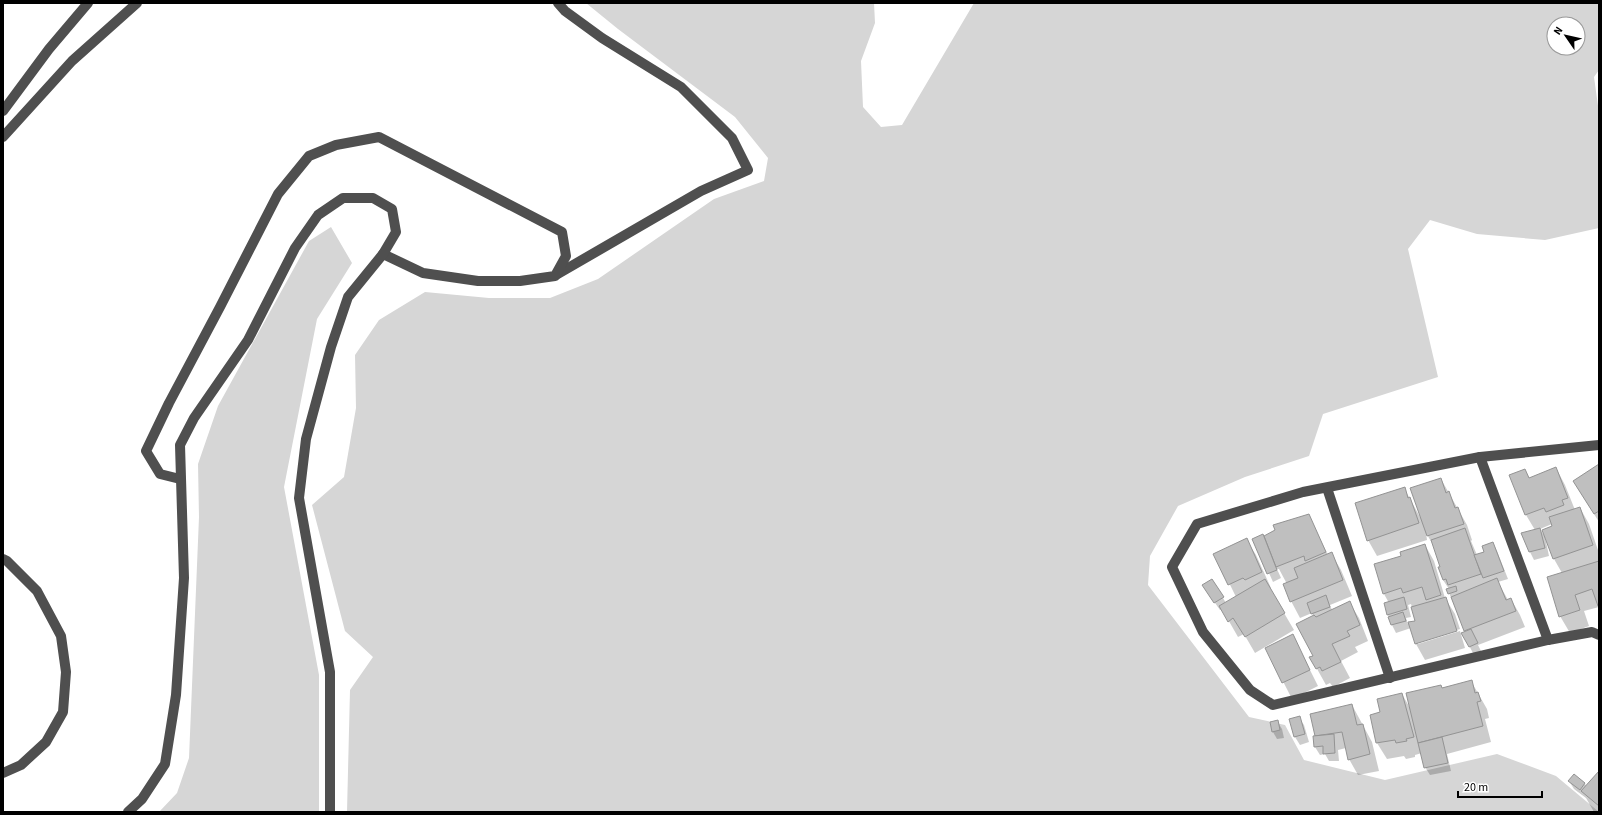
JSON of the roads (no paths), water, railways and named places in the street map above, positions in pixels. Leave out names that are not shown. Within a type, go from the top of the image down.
[{"type":"street","points":[[3,111],[48,49],[88,3]]},
{"type":"street","points":[[3,137],[72,61],[137,3]]},
{"type":"street","points":[[383,254],[423,273],[478,281],[520,281],[555,276],[701,191],[748,170],[732,138],[681,87],[602,38],[565,11],[558,3]]},
{"type":"street","points":[[180,479],[160,474],[146,451],[169,403],[278,194],[309,156],[336,145],[379,137],[562,232],[566,256],[555,276]]},
{"type":"street","points":[[128,812],[142,799],[165,764],[176,695],[184,578],[180,444],[194,418],[248,340],[295,248],[318,215],[343,198],[373,198],[392,209],[396,232],[383,254],[348,297],[331,346],[306,439],[299,498],[330,672],[330,812]]},
{"type":"street","points":[[1599,445],[1480,457],[1303,492],[1198,524],[1172,567],[1203,632],[1250,690],[1273,705],[1548,640],[1592,632],[1599,635]]},
{"type":"street","points":[[1480,457],[1548,640]]},
{"type":"street","points":[[1326,488],[1390,678]]},
{"type":"street","points":[[3,559],[7,561],[37,591],[61,636],[66,672],[63,712],[46,742],[21,765],[3,773]]}]
